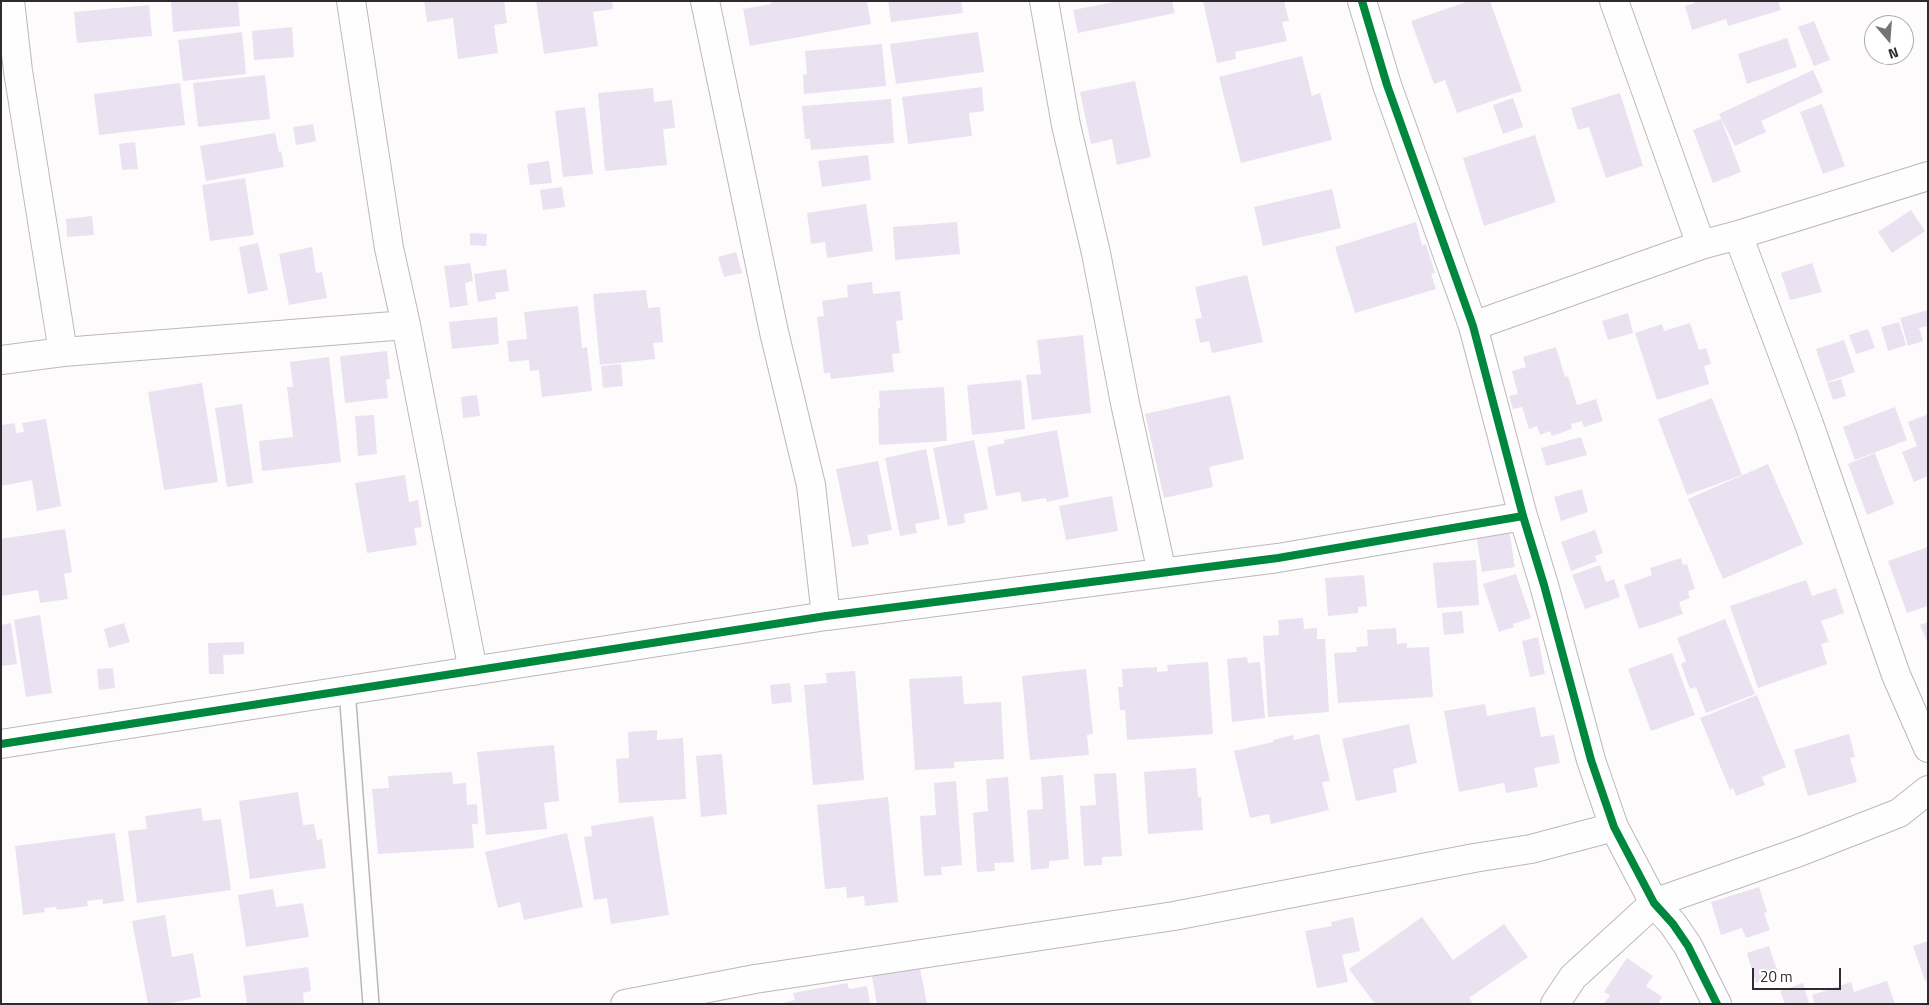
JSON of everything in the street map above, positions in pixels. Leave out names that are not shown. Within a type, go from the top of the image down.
[{"type":"street","points":[[10,1],[18,72],[63,352]]},
{"type":"street","points":[[351,1],[389,248],[406,325],[473,671]]},
{"type":"street","points":[[705,1],[774,332],[811,485],[826,616]]},
{"type":"street","points":[[1044,1],[1066,125],[1096,253],[1125,404],[1162,573]]},
{"type":"street","points":[[1362,1],[1386,85],[1473,326],[1523,516],[1544,585],[1591,760],[1614,827],[1654,904],[1673,924],[1688,946],[1717,1004]]},
{"type":"street","points":[[1614,1],[1701,245]]},
{"type":"street","points":[[1473,326],[1701,245],[1928,176]]},
{"type":"street","points":[[1738,235],[1809,424],[1896,675],[1928,748]]},
{"type":"street","points":[[1,360],[63,352],[406,325]]},
{"type":"street","points":[[1,744],[826,616],[1278,558],[1523,516]]},
{"type":"street","points":[[1555,1004],[1574,977],[1654,904],[1799,852],[1898,813],[1928,790]]},
{"type":"street","points":[[625,1004],[756,992],[1531,849],[1614,827]]},
{"type":"lane","points":[[346,690],[371,1004]]},
{"type":"building","points":[[171,1],[238,1],[240,26],[173,32]]},
{"type":"building","points":[[424,1],[504,1],[507,23],[494,25],[498,53],[458,59],[453,18],[427,22]]},
{"type":"building","points":[[536,1],[612,1],[613,9],[593,12],[598,46],[544,54]]},
{"type":"building","points":[[771,1],[867,1],[871,24],[750,46],[743,9],[771,4]]},
{"type":"building","points":[[888,1],[961,1],[963,13],[891,22]]},
{"type":"building","points":[[1119,1],[1172,1],[1175,13],[1078,33],[1073,10]]},
{"type":"building","points":[[1203,1],[1284,1],[1289,21],[1282,22],[1287,41],[1235,52],[1236,59],[1217,63]]},
{"type":"building","points":[[1469,1],[1490,1],[1522,91],[1457,113],[1445,80],[1434,84],[1411,21]]},
{"type":"building","points":[[1694,1],[1778,1],[1781,10],[1728,26],[1726,19],[1692,30],[1685,6],[1695,3]]},
{"type":"building","points":[[149,5],[152,36],[77,43],[74,12]]},
{"type":"building","points":[[1814,21],[1830,60],[1814,66],[1798,27]]},
{"type":"building","points":[[292,27],[294,57],[254,60],[252,31]]},
{"type":"building","points":[[242,32],[246,74],[183,81],[178,40]]},
{"type":"building","points":[[978,32],[984,72],[896,84],[890,44]]},
{"type":"building","points":[[1787,38],[1797,67],[1747,84],[1738,54]]},
{"type":"building","points":[[882,44],[886,86],[804,94],[803,75],[807,74],[805,51]]},
{"type":"building","points":[[1302,56],[1312,96],[1320,93],[1332,140],[1241,163],[1219,77]]},
{"type":"building","points":[[1813,70],[1823,92],[1761,121],[1766,132],[1735,146],[1719,114]]},
{"type":"building","points":[[265,75],[270,119],[198,127],[193,83]]},
{"type":"building","points":[[1135,81],[1151,157],[1117,165],[1112,139],[1091,144],[1080,92]]},
{"type":"building","points":[[180,83],[185,125],[99,135],[94,94]]},
{"type":"building","points":[[982,87],[984,111],[969,113],[972,136],[908,144],[902,97]]},
{"type":"building","points":[[653,88],[654,102],[672,100],[675,128],[663,129],[667,165],[605,171],[598,93]]},
{"type":"building","points":[[1620,93],[1643,166],[1606,178],[1589,127],[1578,130],[1571,108]]},
{"type":"building","points":[[1513,98],[1523,127],[1503,134],[1493,105]]},
{"type":"building","points":[[891,99],[894,143],[811,150],[810,139],[805,139],[802,106]]},
{"type":"building","points":[[1822,104],[1845,166],[1823,174],[1800,112]]},
{"type":"building","points":[[585,107],[593,174],[563,177],[555,111]]},
{"type":"building","points":[[1721,119],[1741,172],[1713,183],[1693,130]]},
{"type":"building","points":[[313,124],[316,141],[296,145],[293,127]]},
{"type":"building","points":[[275,133],[284,167],[206,181],[200,146]]},
{"type":"building","points":[[1535,135],[1556,202],[1484,226],[1463,158]]},
{"type":"building","points":[[135,142],[138,169],[122,170],[119,144]]},
{"type":"building","points":[[868,155],[871,180],[822,187],[818,161]]},
{"type":"building","points":[[549,161],[552,183],[530,185],[527,164]]},
{"type":"building","points":[[245,178],[254,235],[210,241],[202,185]]},
{"type":"building","points":[[562,187],[565,207],[543,210],[540,190]]},
{"type":"building","points":[[1332,189],[1341,228],[1263,246],[1254,207]]},
{"type":"building","points":[[866,204],[873,251],[827,258],[825,242],[811,244],[807,213]]},
{"type":"building","points":[[1911,210],[1925,231],[1892,253],[1878,232]]},
{"type":"building","points":[[92,216],[94,235],[67,237],[66,219]]},
{"type":"building","points":[[957,222],[960,254],[895,260],[893,227]]},
{"type":"building","points":[[1416,222],[1422,245],[1426,244],[1435,273],[1431,274],[1436,289],[1355,313],[1335,247]]},
{"type":"building","points":[[470,233],[487,234],[486,246],[470,245]]},
{"type":"building","points":[[258,243],[268,290],[248,294],[239,247]]},
{"type":"building","points":[[312,247],[316,273],[322,272],[327,298],[289,305],[279,254]]},
{"type":"building","points":[[736,252],[742,273],[724,277],[718,257]]},
{"type":"building","points":[[470,263],[473,281],[465,283],[468,305],[450,308],[444,266]]},
{"type":"building","points":[[1812,263],[1822,292],[1790,300],[1781,273]]},
{"type":"building","points":[[506,269],[509,291],[495,293],[496,299],[478,302],[474,274]]},
{"type":"building","points":[[1247,275],[1263,342],[1212,353],[1209,341],[1200,343],[1195,319],[1202,318],[1195,287]]},
{"type":"building","points":[[872,282],[873,294],[900,291],[903,320],[896,321],[900,353],[892,354],[894,372],[831,379],[830,373],[824,373],[817,317],[824,316],[822,301],[848,297],[847,285]]},
{"type":"building","points":[[646,290],[648,308],[660,307],[663,342],[653,343],[655,359],[600,365],[593,294]]},
{"type":"building","points":[[578,306],[582,348],[587,347],[592,391],[542,397],[539,370],[530,371],[529,360],[509,362],[507,341],[527,339],[524,312]]},
{"type":"building","points":[[1928,310],[1928,326],[1919,328],[1923,341],[1908,346],[1900,318]]},
{"type":"building","points":[[1628,313],[1633,333],[1608,340],[1602,321]]},
{"type":"building","points":[[497,317],[499,344],[452,349],[449,322]]},
{"type":"building","points":[[1899,322],[1906,345],[1888,351],[1881,327]]},
{"type":"building","points":[[1690,323],[1699,350],[1706,348],[1711,364],[1704,366],[1709,384],[1657,400],[1635,333],[1662,324],[1664,331]]},
{"type":"building","points":[[1868,329],[1875,348],[1856,354],[1849,335]]},
{"type":"building","points":[[1083,335],[1091,413],[1032,420],[1026,375],[1041,374],[1037,340]]},
{"type":"building","points":[[1844,340],[1855,372],[1827,382],[1816,349]]},
{"type":"building","points":[[1556,347],[1565,377],[1568,376],[1577,405],[1596,399],[1603,421],[1584,427],[1582,421],[1571,424],[1572,429],[1552,436],[1550,431],[1540,435],[1537,426],[1529,429],[1522,407],[1513,409],[1509,396],[1518,394],[1512,371],[1526,367],[1523,357]]},
{"type":"building","points":[[387,351],[390,379],[386,379],[388,398],[345,403],[340,356]]},
{"type":"building","points":[[329,357],[341,462],[262,471],[259,441],[293,437],[287,387],[293,387],[290,362]]},
{"type":"building","points":[[621,364],[623,386],[603,388],[601,366]]},
{"type":"building","points":[[1841,379],[1846,396],[1833,400],[1827,383]]},
{"type":"building","points":[[1021,380],[1025,429],[972,435],[967,385]]},
{"type":"building","points":[[202,383],[218,482],[164,490],[148,392]]},
{"type":"building","points":[[944,387],[947,441],[879,445],[879,391]]},
{"type":"building","points":[[477,395],[480,416],[463,418],[461,397]]},
{"type":"building","points":[[1230,395],[1244,459],[1209,467],[1213,487],[1164,498],[1145,414]]},
{"type":"building","points":[[1712,398],[1742,475],[1687,495],[1658,419]]},
{"type":"building","points":[[242,404],[253,483],[227,487],[215,408]]},
{"type":"building","points":[[1895,407],[1907,440],[1855,460],[1843,427]]},
{"type":"building","points":[[1928,414],[1928,476],[1914,482],[1902,452],[1917,446],[1908,422]]},
{"type":"building","points":[[374,415],[377,454],[358,456],[355,416]]},
{"type":"building","points":[[46,419],[61,506],[37,511],[32,480],[1,486],[1,425],[15,423],[16,433],[24,432],[22,423]]},
{"type":"building","points":[[1057,430],[1069,497],[1047,502],[1046,498],[1022,502],[1020,492],[996,496],[987,447],[1005,443],[1004,440]]},
{"type":"building","points":[[1581,437],[1587,455],[1546,466],[1541,448]]},
{"type":"building","points":[[974,440],[988,509],[964,514],[965,523],[948,526],[933,448]]},
{"type":"building","points":[[926,449],[940,519],[915,524],[917,533],[900,536],[885,458]]},
{"type":"building","points":[[1875,453],[1894,504],[1867,515],[1848,464]]},
{"type":"building","points":[[878,461],[892,530],[867,535],[869,544],[852,547],[836,469]]},
{"type":"building","points":[[1768,464],[1803,544],[1723,579],[1688,499]]},
{"type":"building","points":[[405,475],[409,502],[418,500],[422,527],[414,528],[417,545],[367,553],[355,483]]},
{"type":"building","points":[[1582,489],[1588,512],[1561,521],[1554,497]]},
{"type":"building","points":[[1112,496],[1118,531],[1066,540],[1059,506]]},
{"type":"building","points":[[65,529],[72,572],[64,574],[68,599],[40,603],[38,590],[1,596],[1,539]]},
{"type":"building","points":[[1509,529],[1515,567],[1482,572],[1476,534]]},
{"type":"building","points":[[1595,530],[1603,553],[1595,556],[1597,561],[1571,571],[1561,542]]},
{"type":"building","points":[[1928,547],[1928,606],[1907,613],[1888,561]]},
{"type":"building","points":[[1681,558],[1683,565],[1687,564],[1695,589],[1688,591],[1690,598],[1679,602],[1683,614],[1639,629],[1624,585],[1652,575],[1650,568]]},
{"type":"building","points":[[1476,560],[1479,605],[1437,608],[1433,563]]},
{"type":"building","points":[[1600,565],[1606,582],[1614,579],[1620,597],[1585,609],[1572,575]]},
{"type":"building","points":[[1516,574],[1531,618],[1513,624],[1514,627],[1499,632],[1483,584]]},
{"type":"building","points":[[1364,575],[1367,606],[1358,607],[1358,613],[1328,616],[1325,578]]},
{"type":"building","points":[[1806,580],[1812,596],[1836,588],[1844,613],[1821,621],[1829,642],[1821,644],[1827,664],[1758,688],[1730,606]]},
{"type":"building","points":[[1462,611],[1464,633],[1444,635],[1442,613]]},
{"type":"building","points":[[40,615],[52,693],[26,697],[14,620]]},
{"type":"building","points":[[1303,618],[1304,629],[1317,628],[1317,639],[1325,639],[1329,712],[1268,717],[1263,636],[1279,635],[1278,620]]},
{"type":"building","points":[[1725,619],[1755,694],[1706,713],[1696,687],[1690,689],[1681,664],[1686,661],[1677,638]]},
{"type":"building","points":[[1928,622],[1928,644],[1920,625]]},
{"type":"building","points":[[11,623],[17,664],[1,666],[1,625]]},
{"type":"building","points":[[124,623],[130,642],[109,648],[104,629]]},
{"type":"building","points":[[1396,628],[1397,644],[1407,643],[1407,648],[1429,647],[1433,697],[1338,703],[1334,653],[1357,652],[1356,647],[1368,646],[1367,630]]},
{"type":"building","points":[[1538,637],[1545,674],[1530,677],[1522,641]]},
{"type":"building","points":[[244,642],[244,654],[223,655],[224,674],[209,674],[208,643]]},
{"type":"building","points":[[1672,653],[1695,715],[1651,731],[1628,669]]},
{"type":"building","points":[[1247,657],[1248,663],[1260,662],[1265,718],[1232,722],[1227,659]]},
{"type":"building","points":[[1208,662],[1213,734],[1127,740],[1125,710],[1120,710],[1118,687],[1123,687],[1122,669],[1157,667],[1157,672],[1168,671],[1167,665]]},
{"type":"building","points":[[113,668],[115,688],[99,690],[97,669]]},
{"type":"building","points":[[1086,669],[1093,734],[1087,735],[1089,755],[1030,760],[1022,676]]},
{"type":"building","points":[[855,671],[864,780],[813,785],[804,685],[827,683],[826,673]]},
{"type":"building","points":[[962,676],[964,704],[1001,702],[1004,759],[954,762],[954,768],[915,770],[909,679]]},
{"type":"building","points":[[790,683],[792,702],[772,704],[770,685]]},
{"type":"building","points":[[1757,695],[1786,767],[1762,777],[1765,785],[1736,796],[1733,788],[1730,790],[1700,718]]},
{"type":"building","points":[[1485,704],[1487,716],[1535,707],[1541,737],[1554,735],[1560,763],[1534,768],[1538,787],[1506,793],[1504,783],[1459,792],[1444,711]]},
{"type":"building","points":[[1409,724],[1417,763],[1393,769],[1397,792],[1356,801],[1342,739]]},
{"type":"building","points":[[657,730],[657,740],[683,738],[686,799],[619,803],[616,759],[629,758],[628,732]]},
{"type":"building","points":[[1319,734],[1330,781],[1322,782],[1329,810],[1271,824],[1269,814],[1250,818],[1234,751],[1273,742],[1273,740],[1293,735],[1294,740]]},
{"type":"building","points":[[1849,734],[1855,757],[1850,758],[1857,782],[1808,796],[1794,750]]},
{"type":"building","points":[[554,745],[559,801],[544,803],[547,829],[486,835],[477,752]]},
{"type":"building","points":[[722,754],[727,814],[701,817],[696,756]]},
{"type":"building","points":[[1196,768],[1198,797],[1201,797],[1203,830],[1148,834],[1144,772]]},
{"type":"building","points":[[452,772],[453,784],[466,783],[467,805],[477,804],[478,824],[472,824],[474,848],[378,854],[372,789],[389,788],[388,776]]},
{"type":"building","points":[[1116,773],[1122,856],[1102,857],[1102,865],[1084,866],[1080,806],[1096,805],[1094,774]]},
{"type":"building","points":[[1063,775],[1069,859],[1049,861],[1049,868],[1031,870],[1027,810],[1043,809],[1041,777]]},
{"type":"building","points":[[1008,777],[1014,862],[994,863],[995,871],[977,872],[973,813],[988,811],[986,779]]},
{"type":"building","points":[[956,781],[962,865],[941,867],[942,875],[924,876],[920,816],[936,815],[934,783]]},
{"type":"building","points":[[298,792],[303,825],[314,824],[317,840],[322,839],[326,868],[250,879],[239,801]]},
{"type":"building","points":[[888,797],[898,902],[865,906],[864,896],[847,898],[846,887],[825,889],[817,805]]},
{"type":"building","points":[[201,808],[203,821],[221,819],[231,890],[137,903],[128,831],[147,829],[145,816]]},
{"type":"building","points":[[653,816],[669,915],[611,924],[607,898],[594,900],[584,837],[592,836],[591,826]]},
{"type":"building","points":[[115,833],[124,901],[103,904],[103,899],[87,901],[88,906],[57,910],[56,907],[44,908],[45,912],[23,915],[15,846]]},
{"type":"building","points":[[567,833],[583,907],[524,920],[520,902],[498,908],[485,852]]},
{"type":"building","points":[[1759,887],[1767,912],[1764,913],[1770,930],[1746,938],[1742,928],[1721,935],[1711,902]]},
{"type":"building","points":[[273,889],[276,907],[303,903],[309,937],[246,947],[238,895]]},
{"type":"building","points":[[165,915],[172,957],[193,953],[201,997],[167,1004],[148,1004],[132,921]]},
{"type":"building","points":[[1353,917],[1360,951],[1342,955],[1348,982],[1317,988],[1305,931],[1332,926],[1331,922]]},
{"type":"building","points":[[1422,917],[1453,960],[1504,924],[1528,957],[1469,998],[1474,1004],[1375,1004],[1349,969]]},
{"type":"building","points":[[1928,941],[1928,980],[1925,981],[1913,946]]},
{"type":"building","points":[[1769,946],[1779,976],[1756,983],[1747,953]]},
{"type":"building","points":[[1627,958],[1653,976],[1646,986],[1662,997],[1658,1004],[1604,1004],[1610,995],[1604,992]]},
{"type":"building","points":[[919,963],[927,1004],[877,1004],[871,972]]},
{"type":"building","points":[[308,967],[311,991],[303,993],[304,1004],[247,1004],[243,976]]},
{"type":"building","points":[[1887,981],[1895,1004],[1815,1004],[1812,995],[1851,982],[1854,992]]},
{"type":"building","points":[[847,983],[849,989],[867,986],[870,1004],[778,1004],[795,1000],[793,993]]},
{"type":"building","points":[[1803,983],[1809,1003],[1785,1004],[1780,991]]},
{"type":"cycle path","points":[[1362,1],[1387,85],[1473,326],[1523,516],[1544,585],[1591,760],[1614,827],[1654,903],[1673,924],[1688,946],[1717,1004]]},
{"type":"cycle path","points":[[1,744],[826,616],[1278,558],[1523,516]]}]
